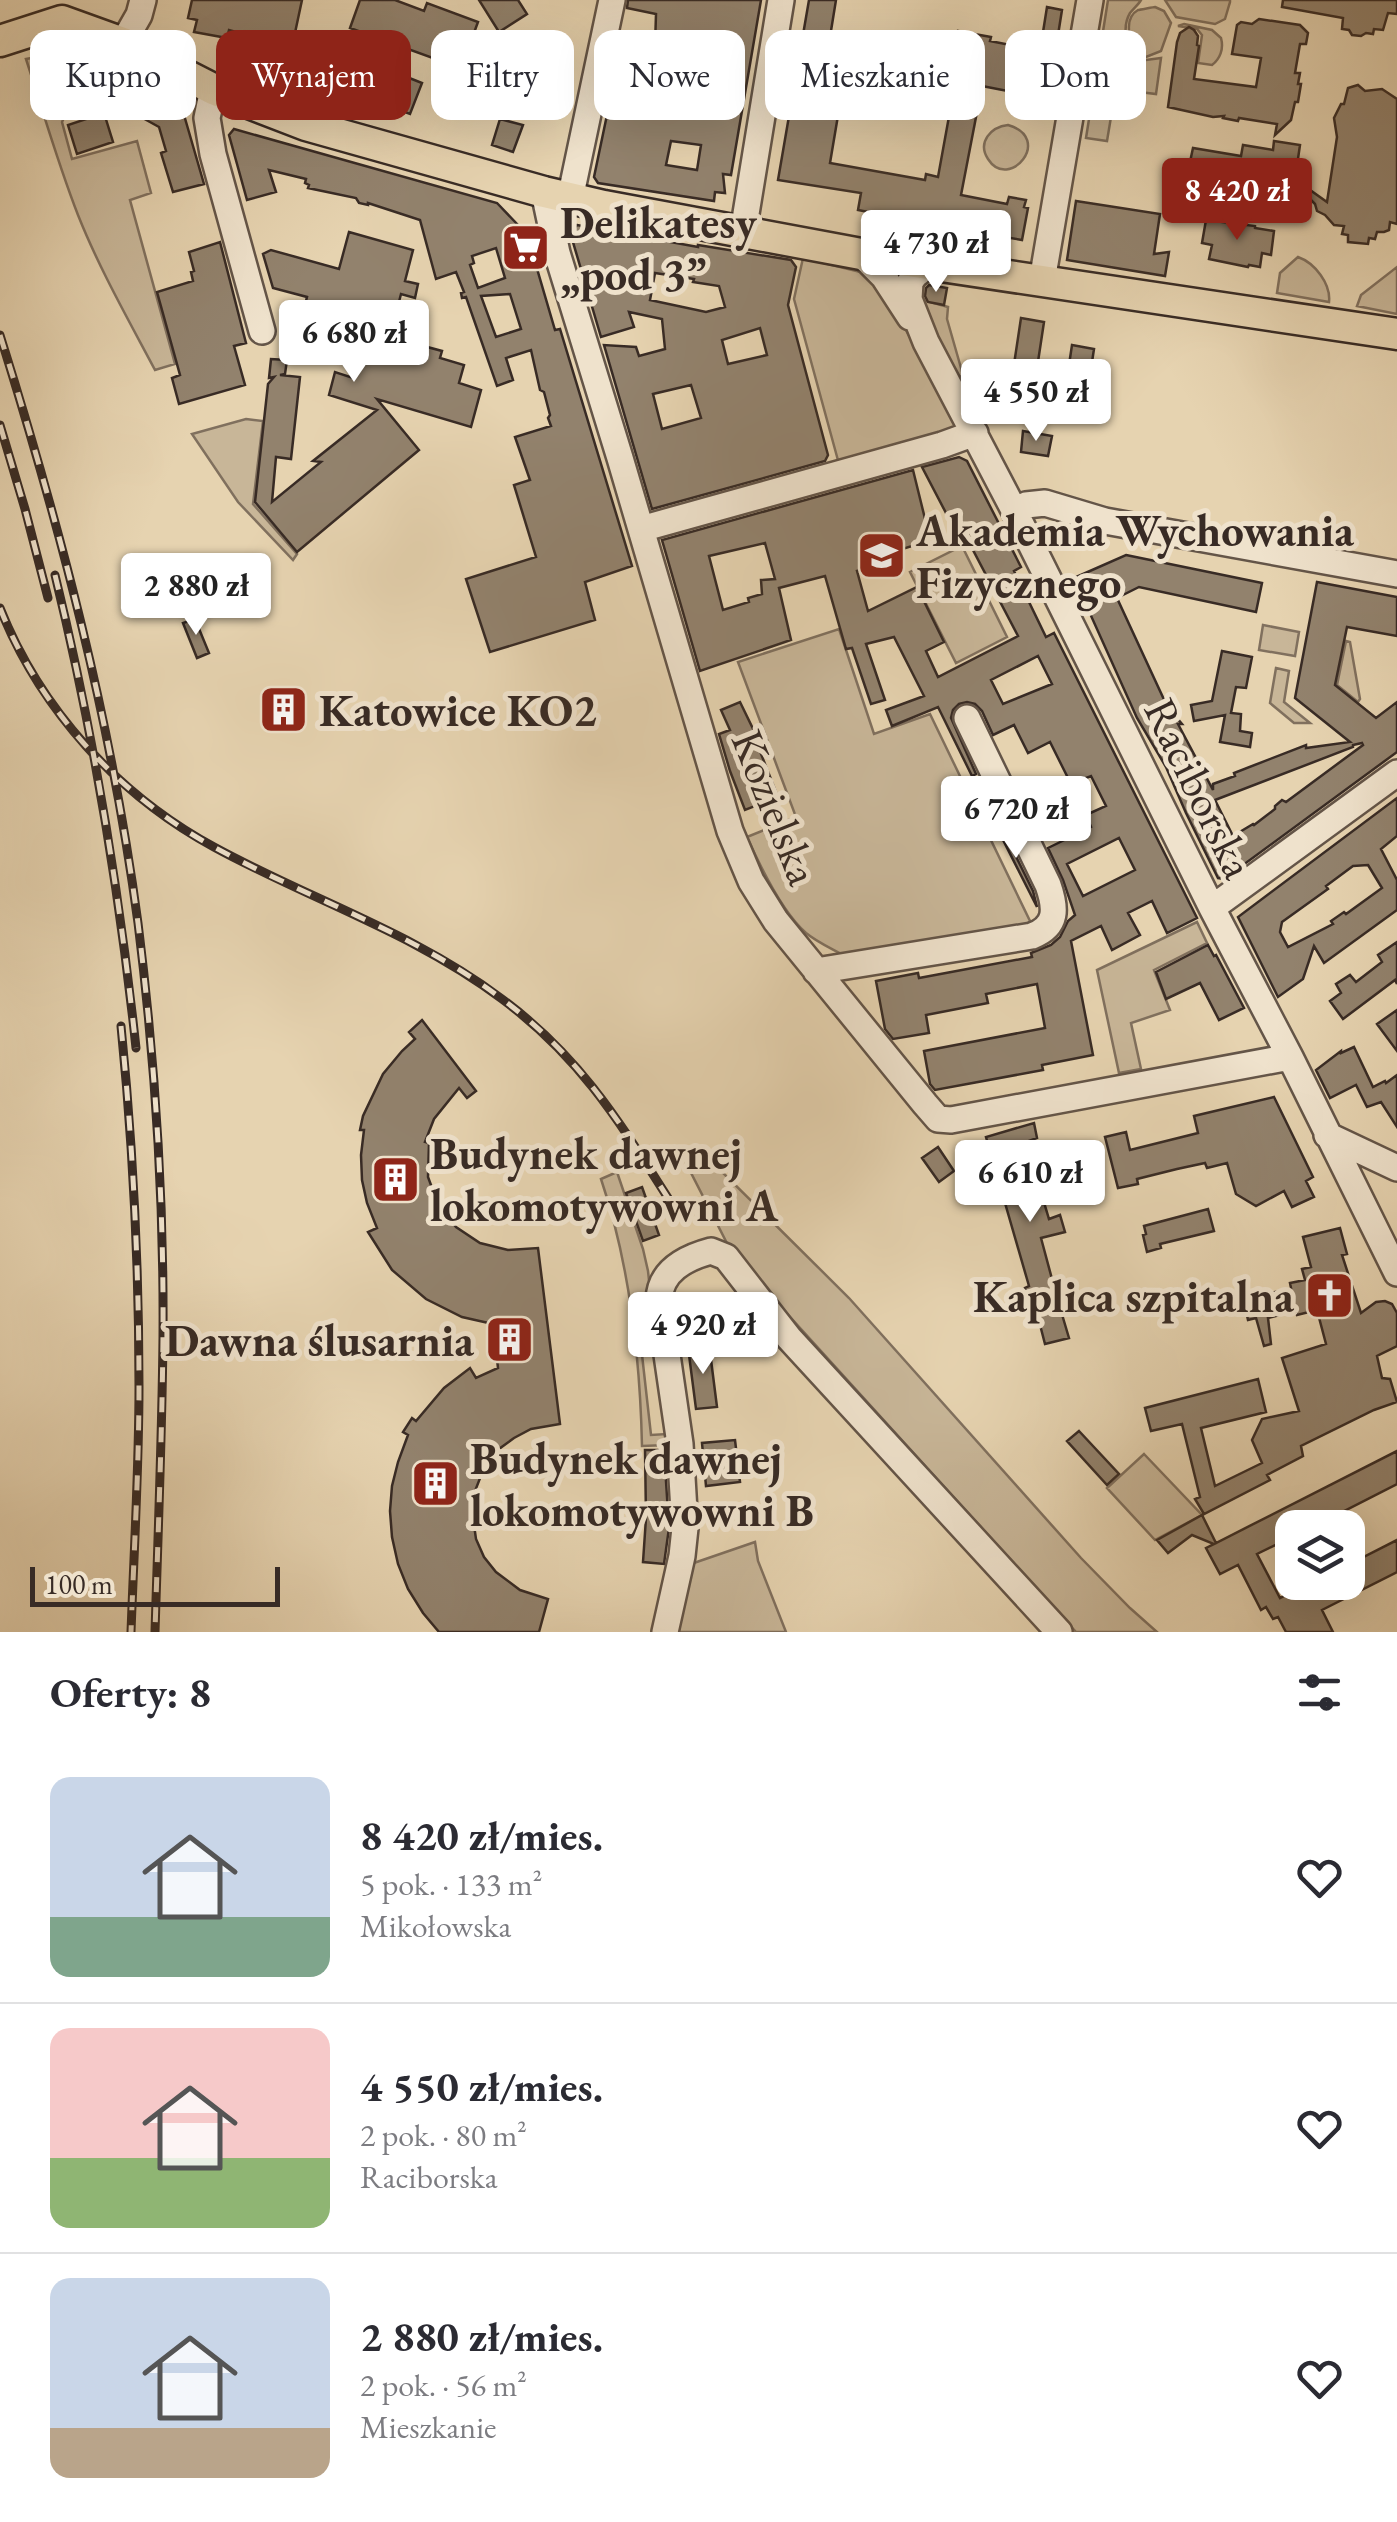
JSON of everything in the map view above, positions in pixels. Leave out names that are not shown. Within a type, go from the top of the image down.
[{"type":"main road","points":[[33,30],[62,21],[87,30]]},
{"type":"main road","points":[[0,40],[30,31]]},
{"type":"main road","points":[[196,80],[306,126],[557,196],[861,254],[1397,334]]},
{"type":"street","points":[[130,30],[143,0]]},
{"type":"street","points":[[557,196],[612,0]]},
{"type":"street","points":[[743,232],[781,0]]},
{"type":"street","points":[[1042,281],[1090,0]]},
{"type":"street","points":[[213,89],[207,118],[213,154],[262,331]]},
{"type":"street","name":"Kozielska","points":[[557,196],[557,253],[730,831],[751,881],[776,920],[938,1120],[1290,1057]]},
{"type":"street","name":"Raciborska","points":[[861,254],[884,276],[926,342],[974,433],[1397,1273]]},
{"type":"street","name":"Raciborska","points":[[926,342],[909,299],[910,282],[930,264]]},
{"type":"street","points":[[642,529],[974,433]]},
{"type":"street","points":[[1014,510],[1026,504],[1045,503],[1105,521],[1397,574]]},
{"type":"street","points":[[816,971],[1032,936],[1047,927],[1054,913],[1048,885],[967,718]]},
{"type":"street","points":[[1212,908],[1397,773]]},
{"type":"street","points":[[1326,1134],[1397,1168]]},
{"type":"street","points":[[665,1632],[685,1528],[680,1444],[660,1287],[681,1262],[711,1252],[726,1257],[789,1338],[1059,1632]]},
{"type":"shaded area","points":[[1108,0],[1141,0],[1127,19],[1126,30],[1103,30]]},
{"type":"shaded area","points":[[1165,0],[1230,2],[1225,19],[1215,24],[1176,17]]},
{"type":"shaded area","points":[[1155,7],[1164,11],[1171,23],[1161,51],[1146,57],[1146,30],[1130,30],[1130,20],[1138,10]]},
{"type":"shaded area","points":[[1178,26],[1212,30],[1221,38],[1221,53],[1212,65],[1198,63],[1202,35],[1197,29]]},
{"type":"shaded area","points":[[1161,58],[1156,94],[1146,93],[1146,60]]},
{"type":"shaded area","points":[[45,120],[63,120],[72,159],[137,141],[151,193],[130,200],[175,364],[155,370],[104,274]]},
{"type":"shaded area","points":[[1089,120],[1110,120],[1107,141],[1086,138]]},
{"type":"shaded area","points":[[1008,125],[1021,132],[1027,140],[1027,150],[1016,166],[997,168],[985,153],[985,141],[991,132]]},
{"type":"shaded area","points":[[1298,257],[1321,275],[1329,302],[1277,293],[1280,273]]},
{"type":"shaded area","points":[[803,258],[877,276],[955,428],[839,464],[794,299]]},
{"type":"shaded area","points":[[1397,267],[1397,314],[1357,306],[1361,295]]},
{"type":"shaded area","points":[[923,300],[948,307],[947,319],[963,375],[954,379],[922,308]]},
{"type":"shaded area","points":[[1012,374],[1025,376],[1022,398],[1029,377],[1040,383],[1045,395],[1027,392],[1025,405],[1045,409],[1042,415],[997,421],[981,388]]},
{"type":"shaded area","points":[[246,419],[263,421],[253,504],[297,554],[293,560],[238,502],[192,434]]},
{"type":"shaded area","points":[[962,546],[1007,637],[956,663],[910,572]]},
{"type":"shaded area","points":[[1263,625],[1299,632],[1295,656],[1259,650]]},
{"type":"shaded area","points":[[839,629],[874,734],[930,714],[1030,921],[1025,926],[848,958],[806,933],[780,901],[747,837],[796,817],[738,662]]},
{"type":"shaded area","points":[[1346,641],[1350,642],[1358,702],[1337,685]]},
{"type":"shaded area","points":[[1276,668],[1289,671],[1284,702],[1310,723],[1294,723],[1270,703]]},
{"type":"shaded area","points":[[1197,922],[1207,943],[1154,970],[1170,1010],[1131,1023],[1141,1069],[1119,1073],[1097,970]]},
{"type":"shaded area","points":[[695,1156],[708,1158],[849,1298],[1081,1558],[1157,1632],[1076,1632],[732,1253],[686,1163]]},
{"type":"shaded area","points":[[617,1172],[648,1271],[654,1326],[639,1328],[651,1435],[667,1434],[668,1445],[642,1446],[632,1311],[601,1179]]},
{"type":"shaded area","points":[[1144,1454],[1202,1515],[1155,1540],[1107,1488]]},
{"type":"shaded area","points":[[755,1542],[758,1561],[786,1632],[675,1632],[688,1565]]},
{"type":"building","points":[[192,0],[302,0],[296,30],[216,30],[216,36],[196,32],[197,20],[188,18]]},
{"type":"building","points":[[360,0],[395,0],[424,11],[427,3],[478,22],[475,30],[431,30],[431,57],[411,50],[411,30],[350,28]]},
{"type":"building","points":[[479,0],[518,0],[527,14],[498,30]]},
{"type":"building","points":[[628,0],[761,0],[745,93],[745,30],[655,30],[656,14],[627,8]]},
{"type":"building","points":[[809,0],[836,0],[831,30],[804,30]]},
{"type":"building","points":[[1283,0],[1397,0],[1397,14],[1388,13],[1383,30],[1352,35],[1342,29],[1343,18],[1282,7]]},
{"type":"building","points":[[1047,7],[1062,10],[1059,30],[1043,30]]},
{"type":"building","points":[[1259,19],[1300,25],[1308,33],[1306,44],[1300,44],[1295,73],[1300,73],[1301,84],[1291,120],[1275,135],[1277,124],[1239,118],[1238,121],[1168,107],[1177,42],[1180,33],[1189,27],[1198,36],[1199,46],[1194,79],[1256,87],[1261,58],[1232,54],[1237,25]]},
{"type":"building","points":[[985,36],[1005,44],[1005,91],[985,87]]},
{"type":"building","points":[[411,79],[422,83],[411,111]]},
{"type":"building","points":[[1358,85],[1365,91],[1382,89],[1397,99],[1397,224],[1390,222],[1389,230],[1377,232],[1368,244],[1348,242],[1348,235],[1342,234],[1344,226],[1334,225],[1306,195],[1310,190],[1327,202],[1337,137],[1334,118],[1344,104],[1348,88]]},
{"type":"building","points":[[83,120],[106,120],[113,142],[77,154],[68,125]]},
{"type":"building","points":[[146,120],[185,120],[204,184],[173,192],[161,153],[166,151],[159,127]]},
{"type":"building","points":[[500,120],[523,125],[513,152],[492,145]]},
{"type":"building","points":[[606,120],[740,120],[731,175],[723,174],[725,193],[715,192],[714,201],[598,183],[594,177]],"holes":[[[671,141],[701,145],[697,170],[666,165]]]},
{"type":"building","points":[[788,120],[837,120],[830,163],[925,180],[926,174],[938,177],[948,120],[975,120],[961,195],[1007,204],[1009,197],[1026,200],[1022,240],[939,226],[937,238],[882,230],[884,215],[858,210],[861,193],[778,180]]},
{"type":"building","points":[[234,129],[497,203],[528,238],[632,566],[585,582],[595,620],[490,652],[466,579],[536,557],[514,485],[530,480],[515,437],[551,426],[531,350],[506,358],[513,380],[497,386],[466,297],[462,298],[464,292],[456,272],[436,279],[420,220],[359,203],[356,198],[308,188],[306,179],[269,170],[276,192],[247,200],[229,135]],"holes":[[[496,248],[505,278],[478,288],[470,265],[474,263],[472,256]],[[510,294],[521,329],[496,337],[481,296]]]},
{"type":"building","points":[[1274,141],[1300,145],[1292,200],[1242,193],[1246,171],[1190,162],[1193,148],[1241,156],[1243,145],[1273,150]]},
{"type":"building","points":[[1076,201],[1160,214],[1154,254],[1169,252],[1165,276],[1067,260]]},
{"type":"building","points":[[1206,220],[1274,231],[1271,255],[1262,253],[1260,267],[1209,259],[1212,245],[1202,243]]},
{"type":"building","points":[[577,225],[791,260],[796,267],[788,305],[828,455],[825,461],[652,509],[604,345],[636,347],[639,356],[665,349],[662,319],[629,312],[634,327],[601,337],[570,232]],"holes":[[[655,273],[719,286],[725,307],[706,312],[650,300]],[[760,328],[767,355],[728,364],[722,340]],[[691,385],[701,418],[662,429],[653,394]]]},
{"type":"building","points":[[349,232],[413,250],[405,281],[418,284],[415,298],[401,294],[390,337],[442,351],[440,358],[464,365],[459,383],[481,390],[471,427],[377,399],[419,450],[297,552],[255,502],[268,384],[274,377],[269,378],[271,359],[287,360],[285,374],[280,375],[300,377],[291,459],[276,457],[272,502],[321,462],[313,461],[377,410],[329,395],[335,372],[353,378],[362,350],[322,339],[327,320],[303,313],[307,297],[273,288],[263,254],[271,250],[339,269]]},
{"type":"building","points":[[220,242],[246,343],[234,346],[245,385],[179,404],[172,378],[180,375],[157,292],[193,281],[189,252]]},
{"type":"building","points":[[929,285],[947,288],[944,305],[928,302],[925,296]]},
{"type":"building","points":[[1021,318],[1044,322],[1036,375],[1013,371]]},
{"type":"building","points":[[1072,345],[1094,349],[1088,388],[1066,385]]},
{"type":"building","points":[[1023,431],[1052,436],[1048,456],[1021,452]]},
{"type":"building","points":[[959,457],[967,461],[1021,567],[1014,571],[1046,637],[1054,633],[1197,918],[1167,933],[1152,901],[1128,913],[1140,935],[1112,950],[1101,926],[1071,941],[1093,1055],[1042,1065],[1043,1070],[935,1090],[930,1084],[924,1051],[1045,1028],[1037,984],[986,994],[988,1003],[926,1015],[929,1033],[893,1039],[885,1029],[876,981],[918,973],[919,978],[1032,957],[1031,953],[1051,945],[1075,915],[1048,848],[1091,827],[1086,815],[1106,806],[1091,776],[1071,784],[1050,742],[1028,753],[1014,725],[993,735],[975,704],[959,704],[951,718],[976,774],[972,776],[938,707],[892,726],[886,710],[924,696],[894,637],[866,644],[885,700],[871,704],[852,648],[846,649],[825,576],[779,588],[791,640],[700,671],[662,540],[913,470],[929,535],[921,538],[922,543],[899,550],[901,555],[886,559],[887,563],[857,571],[868,611],[917,587],[944,642],[926,651],[938,677],[1018,636],[964,533],[958,536],[922,467]],"holes":[[[765,543],[775,579],[761,580],[762,594],[748,598],[749,602],[723,610],[709,556]],[[1038,656],[1052,684],[1003,704],[991,680]],[[1119,838],[1135,870],[1083,896],[1067,864]]]},
{"type":"building","points":[[1126,555],[1262,583],[1256,612],[1139,587],[1117,598],[1167,706],[1182,724],[1178,724],[1213,790],[1213,784],[1235,776],[1234,773],[1306,745],[1350,742],[1295,698],[1317,582],[1397,597],[1397,636],[1347,627],[1335,685],[1376,718],[1397,702],[1397,752],[1224,879],[1218,878],[1166,767],[1137,718],[1074,578]],"holes":[[[1353,745],[1363,745],[1286,802],[1282,800],[1254,825],[1233,836],[1215,800]]]},
{"type":"building","points":[[195,619],[209,653],[197,658],[183,623]]},
{"type":"building","points":[[1222,651],[1252,657],[1246,688],[1236,687],[1231,713],[1241,714],[1240,731],[1252,733],[1250,747],[1220,742],[1225,715],[1194,721],[1191,705],[1212,701]]},
{"type":"building","points":[[740,702],[778,797],[745,810],[719,734],[730,730],[721,710]]},
{"type":"building","points":[[1397,798],[1397,836],[1381,849],[1397,880],[1397,910],[1324,963],[1314,946],[1303,979],[1278,997],[1238,917]],"holes":[[[1368,865],[1382,888],[1331,921],[1333,924],[1288,947],[1280,932],[1282,922],[1353,866]]]},
{"type":"building","points":[[1000,824],[1033,891],[1037,907],[996,826]]},
{"type":"building","points":[[1397,942],[1397,984],[1395,980],[1343,1019],[1330,1001],[1341,993],[1336,984],[1350,975],[1356,982],[1382,962],[1378,955]]},
{"type":"building","points":[[1208,945],[1244,1008],[1219,1020],[1200,983],[1166,999],[1156,972]]},
{"type":"building","points":[[1397,1010],[1397,1051],[1377,1024]]},
{"type":"building","points":[[422,1020],[476,1091],[467,1098],[459,1088],[434,1119],[425,1142],[429,1143],[428,1177],[438,1204],[456,1227],[480,1243],[508,1250],[538,1248],[560,1424],[531,1429],[499,1449],[482,1473],[472,1511],[476,1539],[496,1572],[520,1590],[548,1599],[539,1632],[439,1632],[408,1589],[392,1537],[392,1486],[408,1435],[403,1432],[412,1418],[416,1421],[444,1388],[470,1368],[476,1378],[498,1368],[493,1324],[462,1317],[426,1299],[392,1270],[368,1232],[377,1228],[362,1180],[363,1116],[383,1074],[415,1039],[409,1032]]},
{"type":"building","points":[[1354,1047],[1373,1087],[1397,1075],[1397,1127],[1381,1102],[1367,1107],[1356,1085],[1330,1098],[1316,1070],[1341,1051]]},
{"type":"building","points":[[1274,1097],[1313,1177],[1306,1181],[1314,1197],[1292,1207],[1284,1191],[1256,1206],[1236,1194],[1227,1163],[1177,1169],[1118,1188],[1105,1137],[1126,1132],[1130,1150],[1198,1133],[1194,1116]]},
{"type":"building","points":[[1034,1123],[1037,1138],[1026,1142],[1049,1219],[1060,1215],[1065,1232],[1041,1238],[1065,1310],[1061,1311],[1069,1338],[1045,1344],[1025,1288],[1029,1286],[986,1137]]},
{"type":"building","points":[[938,1147],[954,1171],[939,1182],[922,1158]]},
{"type":"building","points":[[642,1187],[659,1235],[643,1241],[626,1193]]},
{"type":"building","points":[[1208,1209],[1214,1231],[1160,1244],[1161,1248],[1147,1252],[1144,1226]]},
{"type":"building","points":[[1340,1228],[1347,1254],[1342,1255],[1361,1313],[1376,1302],[1385,1301],[1397,1313],[1397,1346],[1377,1356],[1382,1378],[1390,1379],[1397,1402],[1301,1446],[1303,1456],[1267,1475],[1270,1480],[1204,1514],[1195,1499],[1200,1497],[1182,1424],[1151,1431],[1145,1408],[1258,1379],[1266,1412],[1201,1428],[1215,1486],[1262,1463],[1252,1440],[1262,1419],[1299,1411],[1282,1358],[1326,1344],[1317,1310],[1268,1318],[1271,1344],[1264,1346],[1256,1318],[1248,1320],[1244,1302],[1305,1280],[1302,1269],[1311,1267],[1303,1237]]},
{"type":"building","points":[[709,1344],[717,1407],[696,1409],[688,1347]]},
{"type":"building","points":[[1079,1431],[1119,1474],[1107,1485],[1067,1441]]},
{"type":"building","points":[[735,1440],[740,1482],[706,1486],[702,1443]]},
{"type":"building","points":[[645,1450],[664,1450],[669,1528],[664,1564],[643,1562]]},
{"type":"building","points":[[1397,1451],[1397,1484],[1346,1510],[1281,1510]]},
{"type":"building","points":[[1275,1513],[1275,1545],[1257,1554],[1275,1588],[1275,1600],[1342,1600],[1322,1610],[1333,1632],[1286,1632],[1278,1617],[1273,1619],[1266,1607],[1261,1610],[1238,1565],[1220,1574],[1206,1548],[1214,1544],[1192,1535],[1168,1553],[1157,1540],[1202,1515],[1216,1543]]},
{"type":"building","points":[[1397,1540],[1397,1572],[1365,1588],[1365,1556]]},
{"type":"railway","points":[[0,335],[82,626],[114,773],[138,923],[154,1078],[162,1233],[155,1632]]},
{"type":"railway","points":[[0,425],[48,598]]},
{"type":"railway","points":[[55,575],[103,810],[136,1048]]},
{"type":"railway","points":[[0,608],[37,681],[86,746],[115,775],[146,802],[214,847],[398,936],[502,999],[556,1045],[599,1095],[675,1209]]},
{"type":"railway","points":[[121,1026],[135,1206],[139,1342],[131,1632]]},
{"type":"place","name":"Delikatesy „pod 3”","points":[[525,248]]},
{"type":"place","name":"Akademia Wychowania Fizycznego","points":[[881,556]]},
{"type":"place","name":"Katowice KO2","points":[[284,710]]},
{"type":"place","name":"Budynek dawnej lokomotywowni A","points":[[395,1179]]},
{"type":"place","name":"Kaplica szpitalna","points":[[1329,1296]]},
{"type":"place","name":"Dawna ślusarnia","points":[[509,1340]]},
{"type":"place","name":"Budynek dawnej lokomotywowni B","points":[[435,1484]]}]
